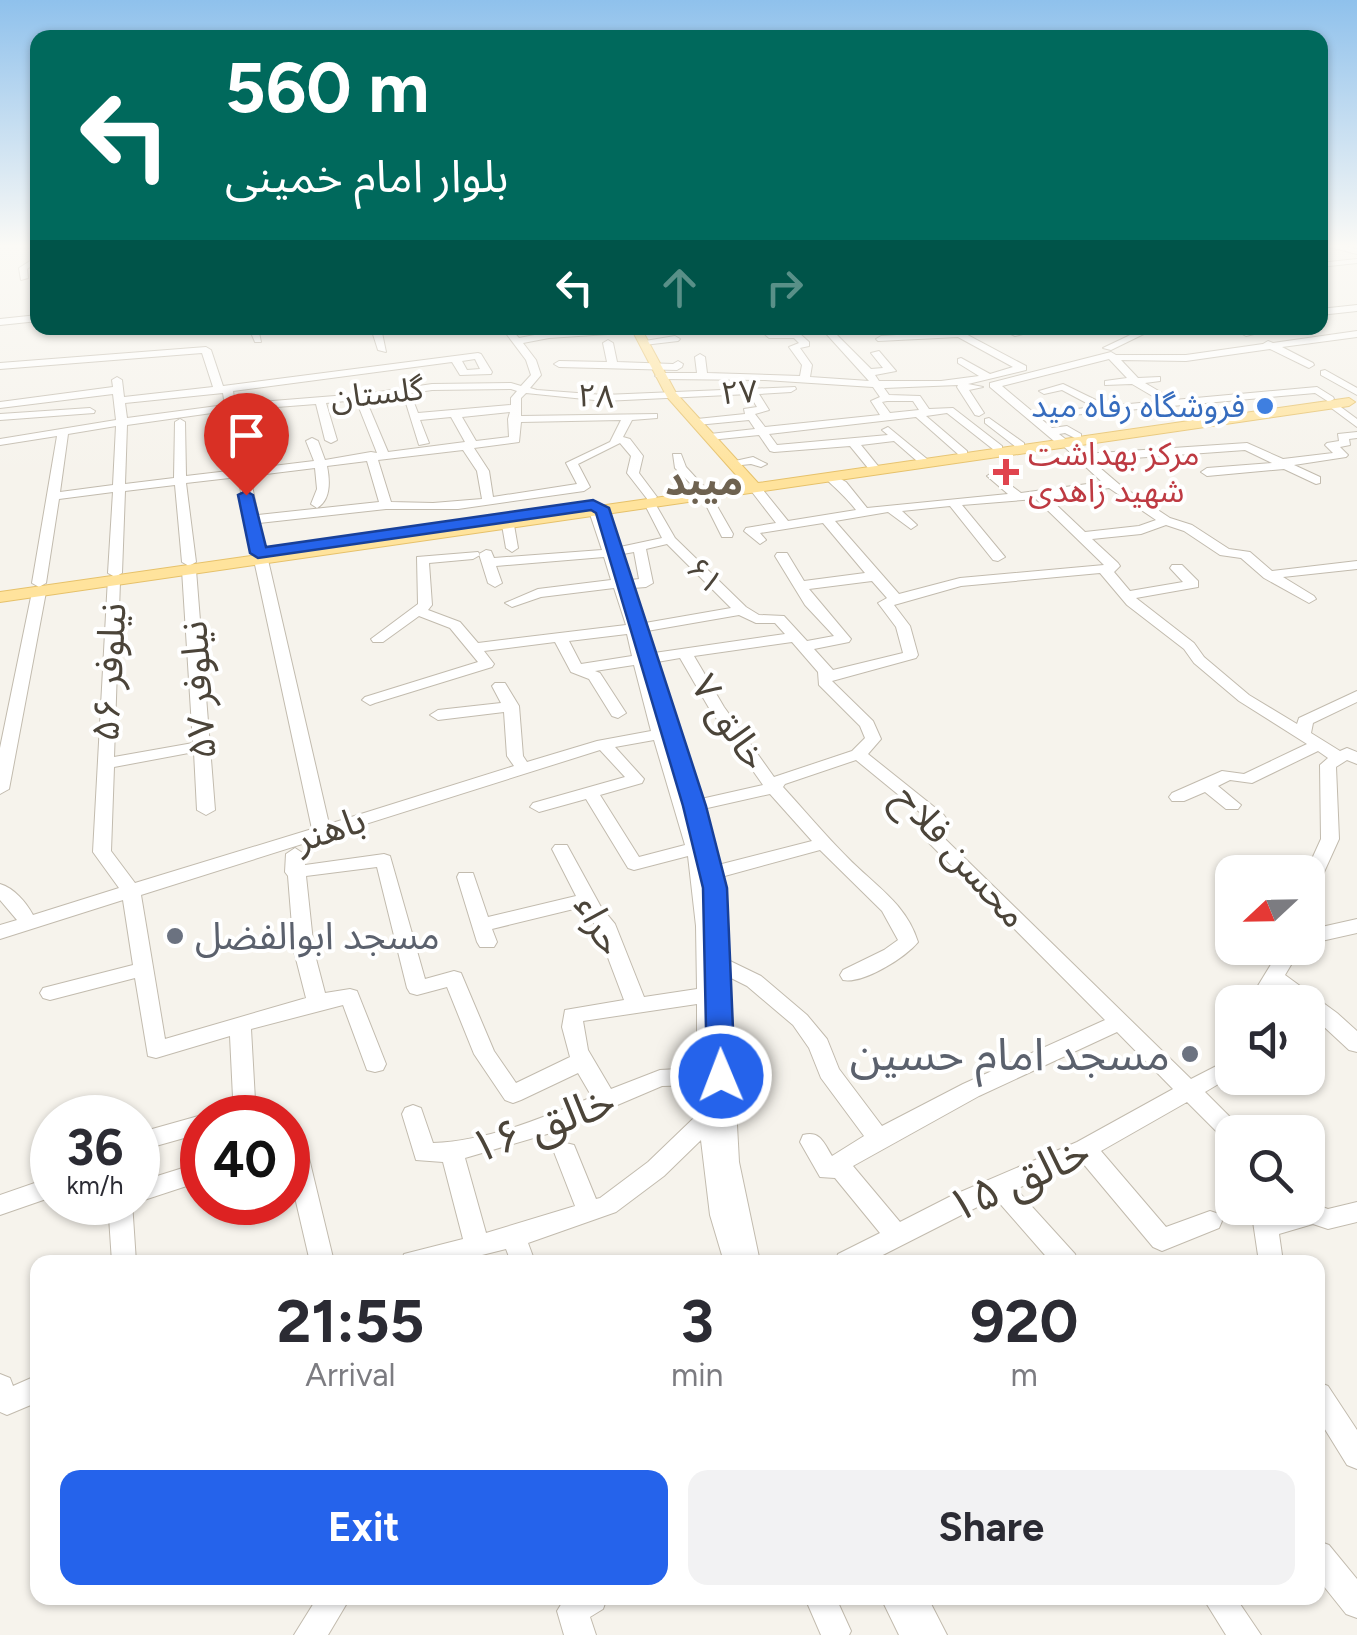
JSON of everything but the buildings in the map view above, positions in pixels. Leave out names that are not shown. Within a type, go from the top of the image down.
[{"type":"main road","points":[[645,335],[672,395],[748,477]]},
{"type":"main road","points":[[329,546],[596,510],[703,492],[748,477],[830,477],[876,472],[1062,438],[1164,429],[1349,399]]},
{"type":"main road","points":[[703,492],[748,477],[876,472],[922,459],[1349,399]]},
{"type":"main road","points":[[0,597],[189,566],[596,510]]},
{"type":"main road","points":[[0,589],[39,588]]},
{"type":"street","points":[[256,335],[258,340]]},
{"type":"street","points":[[379,335],[384,350]]},
{"type":"street","points":[[512,335],[536,375]]},
{"type":"street","points":[[518,342],[557,335]]},
{"type":"street","points":[[663,335],[675,338]]},
{"type":"street","points":[[771,335],[796,335],[806,344],[794,346],[807,366],[799,386]]},
{"type":"street","points":[[831,335],[868,372],[886,398]]},
{"type":"street","points":[[881,339],[930,335]]},
{"type":"street","points":[[961,335],[1022,368],[992,381]]},
{"type":"street","points":[[968,337],[977,335]]},
{"type":"street","points":[[54,496],[241,470],[515,440],[514,414],[521,389],[536,375],[614,366],[799,386],[878,386],[942,380],[958,385],[1098,357],[1140,335]]},
{"type":"street","points":[[1297,335],[1306,339]]},
{"type":"street","points":[[1111,353],[1147,354],[1166,360],[1348,335],[1357,343]]},
{"type":"street","points":[[0,405],[117,390],[143,398],[450,359],[440,342]]},
{"type":"street","points":[[608,343],[614,366]]},
{"type":"street","points":[[986,347],[1001,344],[1008,348]]},
{"type":"street","points":[[1268,344],[1309,366]]},
{"type":"street","points":[[0,366],[206,350],[232,407],[250,520],[322,832]]},
{"type":"street","points":[[1111,353],[1122,369],[1156,379]]},
{"type":"street","points":[[868,372],[891,371],[876,354]]},
{"type":"street","points":[[700,356],[702,377]]},
{"type":"street","points":[[961,361],[1020,403],[1108,481],[1166,521],[1188,528],[1226,552],[1244,555],[1309,598]]},
{"type":"street","points":[[559,364],[608,376],[604,398]]},
{"type":"street","points":[[658,371],[676,368],[678,364]]},
{"type":"street","points":[[1325,373],[1349,399],[1357,424]]},
{"type":"street","points":[[1109,382],[1137,374]]},
{"type":"street","points":[[1137,374],[1172,403]]},
{"type":"street","points":[[958,385],[984,416],[1020,445]]},
{"type":"street","name":"۲۷","points":[[672,395],[717,398],[799,386]]},
{"type":"street","name":"گلستان","points":[[0,444],[156,416],[232,407],[432,387],[521,389]]},
{"type":"street","points":[[1044,390],[1064,387],[1106,409]]},
{"type":"street","name":"۲۸","points":[[521,389],[604,398],[672,395]]},
{"type":"street","name":"نیلوفر ۵۶","points":[[117,390],[122,422],[102,852],[131,891]]},
{"type":"street","points":[[1072,412],[1317,390],[1349,399]]},
{"type":"street","points":[[753,392],[764,410],[748,411],[774,449],[899,435]]},
{"type":"street","points":[[360,397],[386,505]]},
{"type":"street","points":[[143,398],[146,408],[156,416]]},
{"type":"street","points":[[916,398],[923,415],[963,453]]},
{"type":"street","points":[[320,400],[331,440]]},
{"type":"street","points":[[922,459],[881,417],[876,400],[934,400]]},
{"type":"street","points":[[408,402],[423,442]]},
{"type":"street","points":[[999,408],[1020,403]]},
{"type":"street","points":[[0,417],[88,406],[103,426]]},
{"type":"street","points":[[710,437],[948,410],[998,448]]},
{"type":"street","points":[[41,438],[58,412]]},
{"type":"street","points":[[455,415],[482,471],[488,501]]},
{"type":"street","points":[[414,417],[653,416]]},
{"type":"street","points":[[697,422],[751,417]]},
{"type":"street","points":[[250,520],[386,505],[488,501],[584,487],[572,463],[614,444],[627,419]]},
{"type":"street","name":"نیلوفر ۵۷","points":[[180,422],[180,479],[206,810]]},
{"type":"street","points":[[1164,429],[1193,448]]},
{"type":"street","points":[[1,783],[39,588],[63,435]]},
{"type":"street","points":[[1357,435],[1339,437],[1346,443],[1330,448],[1357,463]]},
{"type":"street","name":"۶۱","points":[[616,438],[626,441],[637,456],[633,473],[670,540],[741,610],[756,620],[779,619]]},
{"type":"street","points":[[312,441],[320,461],[322,494],[317,504]]},
{"type":"street","points":[[854,442],[876,472]]},
{"type":"street","points":[[1082,458],[1254,446],[1316,480]]},
{"type":"street","points":[[1208,472],[1342,454]]},
{"type":"street","points":[[678,456],[681,468],[703,492],[726,534]]},
{"type":"street","points":[[760,464],[753,460],[748,477],[785,526]]},
{"type":"street","points":[[993,476],[1019,497]]},
{"type":"street","points":[[830,477],[842,485],[864,512]]},
{"type":"street","points":[[760,540],[750,531],[892,508],[1039,495],[1108,481]]},
{"type":"street","points":[[1039,495],[1114,566],[1106,572],[1127,596],[1189,646],[1198,660],[1244,698],[1319,745],[1348,758]]},
{"type":"street","points":[[954,503],[998,556]]},
{"type":"street","points":[[892,508],[911,525]]},
{"type":"street","points":[[596,510],[624,583],[706,875],[718,963],[713,994]]},
{"type":"street","points":[[827,519],[896,599]]},
{"type":"street","points":[[1081,536],[1141,530],[1166,521]]},
{"type":"street","points":[[508,524],[512,548]]},
{"type":"street","points":[[378,639],[426,606],[422,560],[612,551],[670,540]]},
{"type":"street","points":[[512,603],[538,594],[646,583],[638,546]]},
{"type":"street","points":[[576,669],[844,639],[800,586],[782,556]]},
{"type":"street","points":[[478,557],[494,584]]},
{"type":"street","points":[[1270,574],[1357,564]]},
{"type":"street","points":[[826,676],[911,655],[903,626],[885,603],[960,582],[1110,568]]},
{"type":"street","points":[[1127,596],[1193,584],[1177,568]]},
{"type":"street","points":[[800,586],[876,576]]},
{"type":"street","points":[[370,700],[487,664],[456,625],[415,613],[398,602]]},
{"type":"street","points":[[476,648],[523,638],[636,628],[741,610]]},
{"type":"street","name":"محسن فلاح","points":[[779,619],[826,676],[824,682],[867,724],[873,739],[858,754],[926,805],[937,818],[932,836],[1215,1117]]},
{"type":"street","points":[[560,637],[576,669],[595,676],[618,713]]},
{"type":"street","name":"خالق ۷","points":[[686,655],[717,708],[774,788],[893,910],[908,942],[892,956],[850,975]]},
{"type":"street","points":[[500,686],[511,706],[515,756],[524,768]]},
{"type":"street","points":[[1302,735],[1304,720],[1357,696]]},
{"type":"street","points":[[656,702],[661,734],[677,770]]},
{"type":"street","points":[[607,743],[640,728],[656,702]]},
{"type":"street","points":[[438,715],[511,706]]},
{"type":"street","name":"باهنر","points":[[0,932],[607,743],[661,734]]},
{"type":"street","points":[[607,743],[648,750],[677,770]]},
{"type":"street","points":[[539,807],[636,780],[607,743]]},
{"type":"street","points":[[1178,796],[1228,775],[1246,779],[1319,745]]},
{"type":"street","points":[[105,764],[202,746]]},
{"type":"street","points":[[689,807],[774,788],[778,782],[858,754]]},
{"type":"street","points":[[1323,855],[1330,839],[1328,765],[1348,758]]},
{"type":"street","points":[[1208,786],[1232,805]]},
{"type":"street","points":[[590,792],[634,864],[695,848]]},
{"type":"street","points":[[689,807],[695,848],[706,875],[722,1215],[734,1255]]},
{"type":"street","points":[[706,875],[826,843]]},
{"type":"street","name":"حراء","points":[[561,849],[605,924],[636,1004]]},
{"type":"street","points":[[317,1002],[304,951],[295,863],[384,860],[417,988],[454,978],[476,1039],[496,1076],[513,1094],[580,1062]]},
{"type":"street","points":[[466,877],[484,934],[588,900]]},
{"type":"street","points":[[0,890],[20,908],[28,923]]},
{"type":"street","points":[[131,891],[156,1050],[317,1002],[350,996],[375,1064]]},
{"type":"street","points":[[1325,933],[1357,926]]},
{"type":"street","points":[[718,963],[754,982],[800,1020],[819,1045],[829,1072],[878,1138]]},
{"type":"street","points":[[1269,985],[1281,965]]},
{"type":"street","points":[[50,993],[143,969]]},
{"type":"street","points":[[1274,977],[1330,1018],[1357,1044]]},
{"type":"street","points":[[607,1101],[580,1062],[571,1028],[572,1015],[713,994]]},
{"type":"street","points":[[828,1170],[960,1092],[1120,1022]]},
{"type":"street","points":[[238,1095],[240,1025]]},
{"type":"street","name":"خالق ۱۵","points":[[860,1255],[999,1186],[1085,1150],[1215,1075]]},
{"type":"street","name":"خالق ۱۶","points":[[477,1246],[452,1152],[546,1126],[660,1078],[716,1076]]},
{"type":"street","points":[[412,1114],[424,1153],[452,1152]]},
{"type":"street","points":[[440,1255],[513,1237],[608,1205],[717,1117]]},
{"type":"street","points":[[717,1117],[747,1255]]},
{"type":"street","points":[[812,1142],[828,1170]]},
{"type":"street","points":[[1085,1150],[1162,1240],[1210,1221]]},
{"type":"street","points":[[566,1152],[589,1211]]},
{"type":"street","points":[[828,1170],[840,1168],[897,1236]]},
{"type":"street","points":[[999,1186],[1060,1255]]},
{"type":"street","points":[[0,1205],[30,1195]]},
{"type":"street","points":[[310,1212],[320,1255]]},
{"type":"street","points":[[1325,1219],[1357,1212]]},
{"type":"street","points":[[122,1225],[124,1255]]},
{"type":"street","points":[[1265,1225],[1270,1255]]},
{"type":"street","points":[[513,1237],[520,1255]]},
{"type":"street","points":[[0,1387],[7,1402],[30,1392]]},
{"type":"street","points":[[1325,1407],[1357,1455]]},
{"type":"street","points":[[1325,1564],[1357,1603]]},
{"type":"street","points":[[310,1635],[330,1605]]},
{"type":"street","points":[[580,1635],[572,1611],[581,1605]]},
{"type":"street","points":[[823,1605],[835,1631]]},
{"type":"street","points":[[900,1605],[916,1635]]},
{"type":"street","points":[[916,1605],[931,1635]]},
{"type":"street","points":[[1223,1605],[1245,1635]]},
{"type":"place","name":"فروشگاه رفاه مید","points":[[1265,406]]},
{"type":"place","name":"مرکز بهداشت شهید زاهدی","points":[[1006,472]]},
{"type":"place","name":"مسجد ابوالفضل","points":[[175,936]]},
{"type":"place","name":"مسجد امام حسین","points":[[1190,1054]]},
{"type":"district","name":"میبد","points":[[704,481]]},
{"type":"route","points":[[246,495],[258,553],[593,505],[603,511],[704,838],[715,888],[721,1076]]}]
